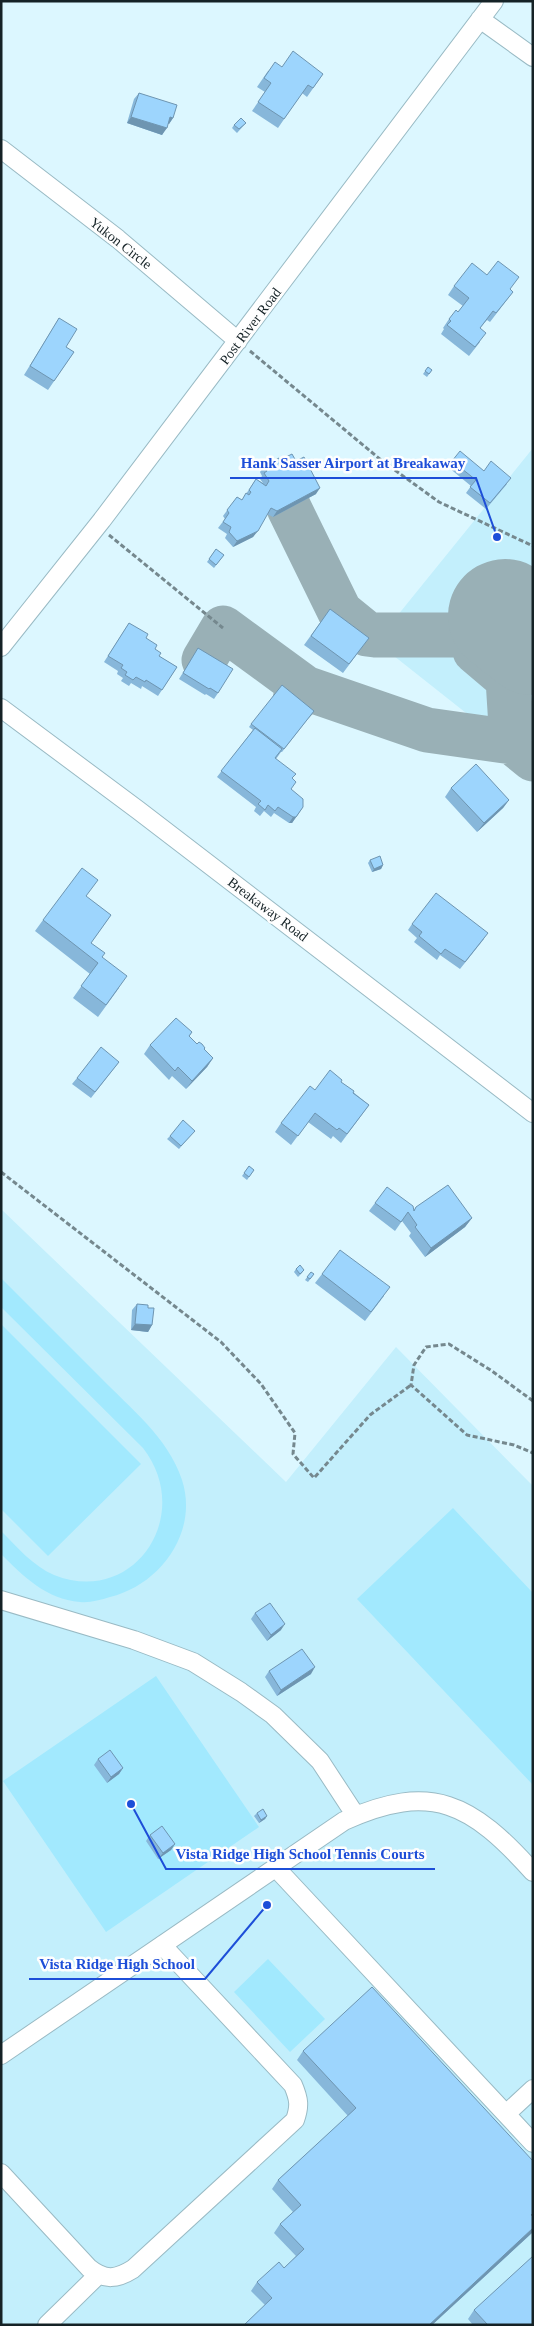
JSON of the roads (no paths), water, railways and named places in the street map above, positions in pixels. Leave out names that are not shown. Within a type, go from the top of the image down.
[{"type":"street","name":"Post River Road","points":[[1,647],[98,525],[494,1]]},
{"type":"street","points":[[480,19],[533,57]]},
{"type":"street","name":"Yukon Circle","points":[[1,149],[118,238],[238,341]]},
{"type":"street","name":"Breakaway Road","points":[[1,708],[146,816],[533,1113]]},
{"type":"street","points":[[1,1600],[134,1640],[193,1662],[241,1692],[273,1715],[320,1761],[356,1816]]},
{"type":"street","points":[[1,2054],[344,1821],[371,1809],[397,1802],[424,1801],[448,1805],[469,1813],[489,1827],[533,1872]]},
{"type":"street","points":[[276,1868],[533,2143]]},
{"type":"street","points":[[1,2173],[98,2275],[118,2278],[133,2269],[295,2120],[299,2108],[298,2097],[293,2085],[162,1945]]},
{"type":"street","points":[[506,2114],[533,2089]]},
{"type":"street","points":[[47,2325],[98,2275]]},
{"type":"place","name":"Hank Sasser Airport at Breakaway","points":[[497,537]]},
{"type":"place","name":"Vista Ridge High School Tennis Courts","points":[[131,1804]]},
{"type":"place","name":"Vista Ridge High School","points":[[267,1905]]}]
